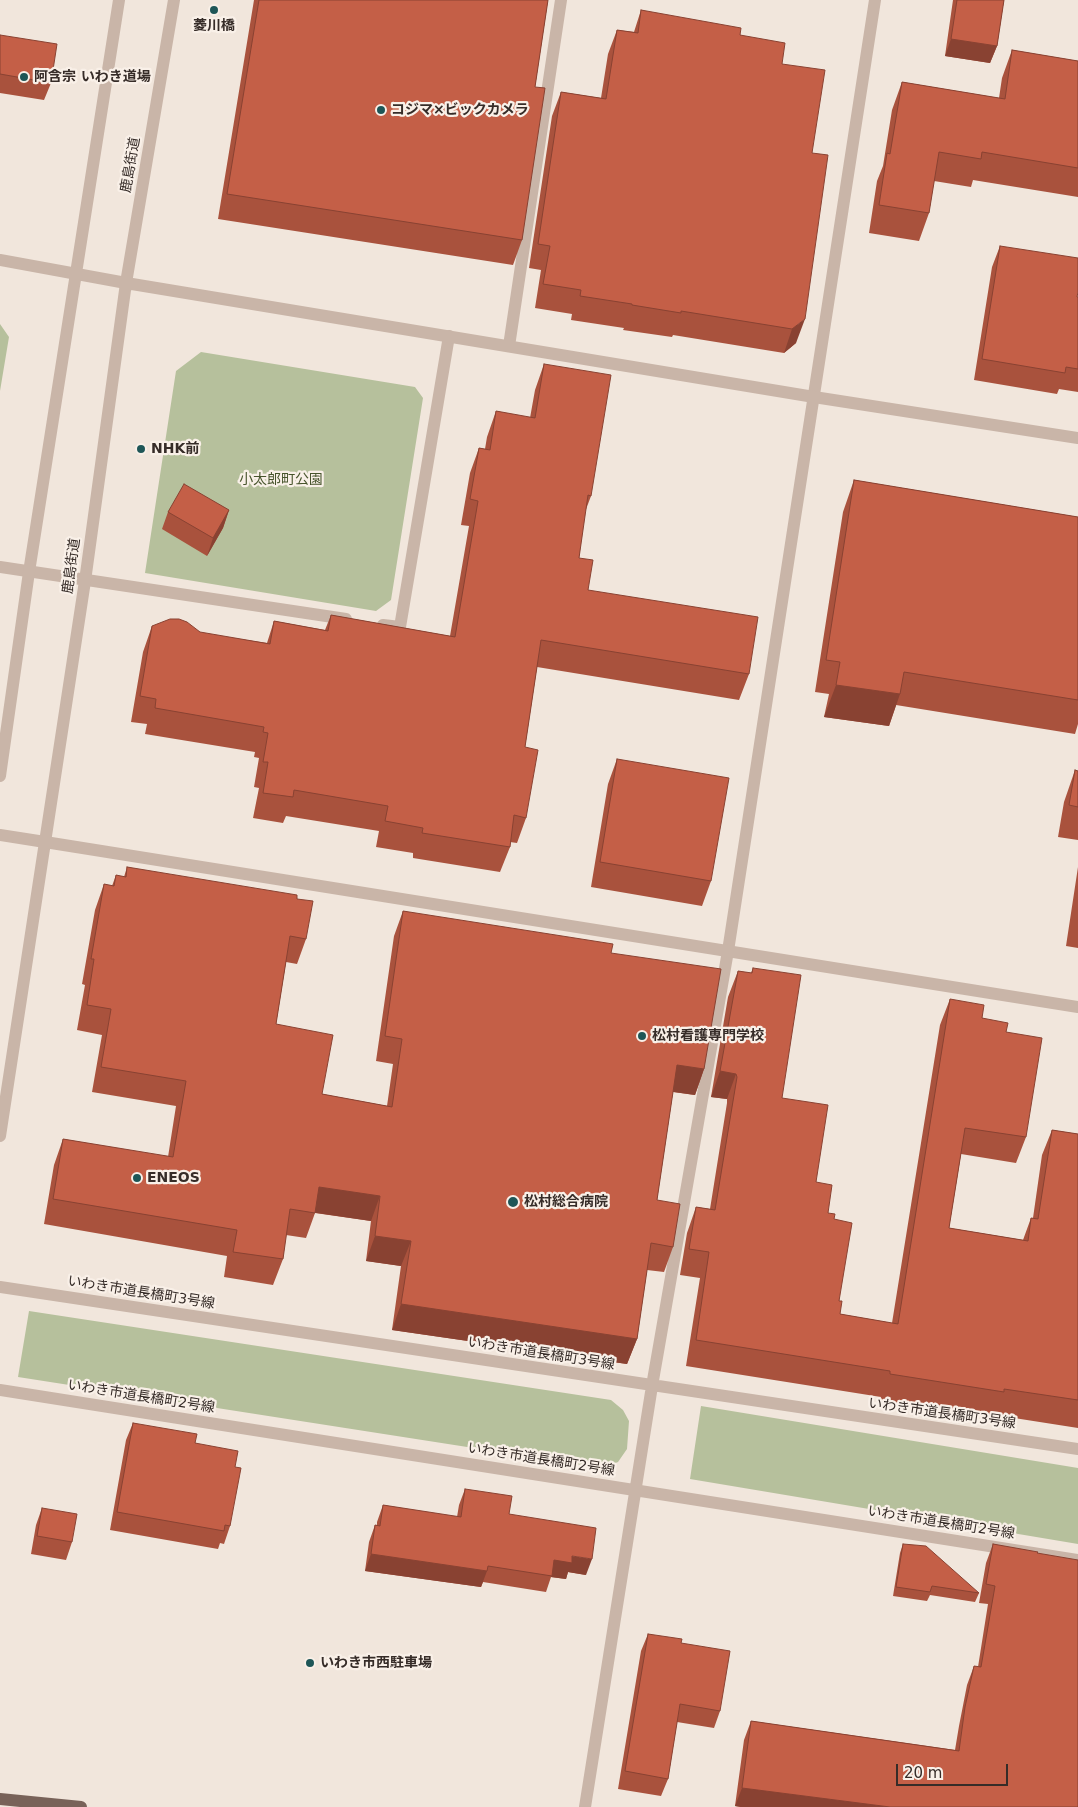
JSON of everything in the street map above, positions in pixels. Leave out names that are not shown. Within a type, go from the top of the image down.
[{"type":"main road","points":[[0,1799],[81,1807]]},
{"type":"street","points":[[0,776],[29,572],[118,0]]},
{"type":"street","name":"鹿島街道","points":[[0,1136],[85,581],[126,283],[174,0]]},
{"type":"street","points":[[509,346],[561,0]]},
{"type":"street","points":[[585,1807],[637,1490],[652,1386],[728,951],[875,0]]},
{"type":"street","points":[[0,260],[126,283],[814,397],[1078,438]]},
{"type":"street","points":[[0,567],[400,627],[449,336]]},
{"type":"street","points":[[0,835],[1078,1007]]},
{"type":"street","name":"いわき市道長橋町3号線","points":[[0,1287],[1078,1449]]},
{"type":"street","name":"いわき市道長橋町2号線","points":[[0,1390],[1078,1560]]},
{"type":"green space","points":[[0,324],[9,337],[0,391]]},
{"type":"green space","name":"小太郎町公園","points":[[201,352],[415,387],[423,398],[391,600],[376,611],[145,573],[176,371]]},
{"type":"green space","points":[[29,1311],[611,1400],[623,1410],[629,1421],[627,1449],[618,1462],[602,1468],[18,1377]]},
{"type":"green space","points":[[701,1406],[1078,1468],[1078,1544],[690,1479]]},
{"type":"building","name":"コジマ×ビックカメラ","points":[[259,0],[548,0],[535,87],[545,88],[522,240],[227,194]]},
{"type":"building","points":[[957,0],[1004,0],[997,46],[951,39]]},
{"type":"building","points":[[641,10],[741,28],[740,35],[785,43],[782,64],[825,70],[812,153],[828,155],[805,319],[792,329],[580,296],[581,290],[543,284],[550,246],[538,244],[561,92],[606,99],[617,30],[638,33]]},
{"type":"building","points":[[0,35],[57,44],[51,83],[0,74]]},
{"type":"building","points":[[1012,50],[1078,61],[1078,168],[982,152],[981,159],[939,152],[929,213],[879,205],[887,153],[890,154],[902,82],[1005,99]]},
{"type":"building","points":[[1000,246],[1078,258],[1078,369],[1066,367],[1065,373],[982,359]]},
{"type":"building","points":[[544,364],[611,375],[591,496],[588,495],[579,558],[593,560],[588,590],[758,617],[749,674],[541,640],[525,747],[538,750],[526,818],[514,815],[510,847],[422,833],[423,828],[385,821],[388,806],[294,790],[293,797],[263,793],[268,762],[263,762],[268,733],[263,732],[264,727],[155,708],[156,699],[140,696],[152,626],[170,619],[179,619],[187,622],[200,632],[270,644],[274,621],[328,631],[331,615],[455,637],[478,501],[470,499],[479,448],[490,450],[496,411],[535,418]]},
{"type":"building","points":[[854,480],[1078,517],[1078,700],[904,672],[900,694],[836,685],[840,662],[826,660]]},
{"type":"building","points":[[184,484],[229,510],[213,538],[168,512]]},
{"type":"building","points":[[617,759],[729,778],[711,881],[600,862]]},
{"type":"building","points":[[1075,770],[1078,771],[1078,807],[1069,805]]},
{"type":"building","points":[[127,867],[297,895],[297,899],[313,901],[306,939],[290,936],[276,1024],[333,1035],[322,1094],[392,1107],[402,1039],[385,1036],[403,911],[613,944],[611,953],[721,969],[704,1069],[677,1065],[657,1200],[680,1204],[673,1247],[651,1243],[637,1339],[401,1304],[411,1241],[375,1236],[380,1196],[319,1187],[315,1213],[290,1209],[283,1259],[233,1252],[237,1230],[53,1199],[63,1139],[173,1157],[186,1081],[101,1067],[111,1009],[87,1005],[94,959],[91,959],[104,884],[114,886],[116,875],[126,877]]},
{"type":"building","points":[[753,968],[801,975],[782,1098],[828,1105],[816,1182],[832,1185],[828,1213],[835,1214],[834,1219],[852,1223],[839,1301],[842,1301],[840,1314],[898,1324],[950,999],[984,1005],[982,1018],[1008,1023],[1006,1032],[1042,1038],[1026,1137],[965,1128],[949,1228],[1028,1241],[1031,1218],[1038,1219],[1052,1130],[1078,1134],[1078,1400],[1004,1389],[1004,1392],[890,1374],[890,1371],[696,1340],[709,1252],[689,1249],[696,1207],[715,1210],[737,1077],[736,1074],[720,1071],[738,971],[752,973]]},
{"type":"building","points":[[133,1423],[197,1434],[195,1443],[238,1451],[235,1467],[241,1468],[230,1526],[225,1525],[224,1531],[117,1512]]},
{"type":"building","points":[[465,1489],[512,1496],[509,1514],[596,1528],[592,1559],[572,1556],[572,1563],[554,1560],[552,1576],[488,1566],[487,1571],[371,1554],[375,1525],[380,1526],[383,1505],[461,1517]]},
{"type":"building","points":[[42,1508],[77,1514],[72,1542],[37,1536]]},
{"type":"building","points":[[903,1544],[926,1546],[979,1593],[932,1586],[930,1592],[896,1587]]},
{"type":"building","points":[[993,1544],[1078,1560],[1078,1807],[890,1807],[742,1788],[751,1721],[959,1751],[965,1707],[974,1666],[981,1667],[995,1586],[986,1584]]},
{"type":"building","points":[[648,1634],[682,1639],[681,1643],[730,1651],[720,1711],[680,1704],[668,1779],[625,1771]]},
{"type":"place","name":"菱川橋","points":[[214,10]]},
{"type":"place","name":"阿含宗 いわき道場","points":[[24,77]]},
{"type":"place","name":"コジマ×ビックカメラ","points":[[381,110]]},
{"type":"place","name":"NHK前","points":[[141,449]]},
{"type":"place","name":"松村看護専門学校","points":[[642,1036]]},
{"type":"place","name":"ENEOS","points":[[137,1178]]},
{"type":"place","name":"松村総合病院","points":[[513,1202]]},
{"type":"place","name":"いわき市西駐車場","points":[[310,1663]]}]
